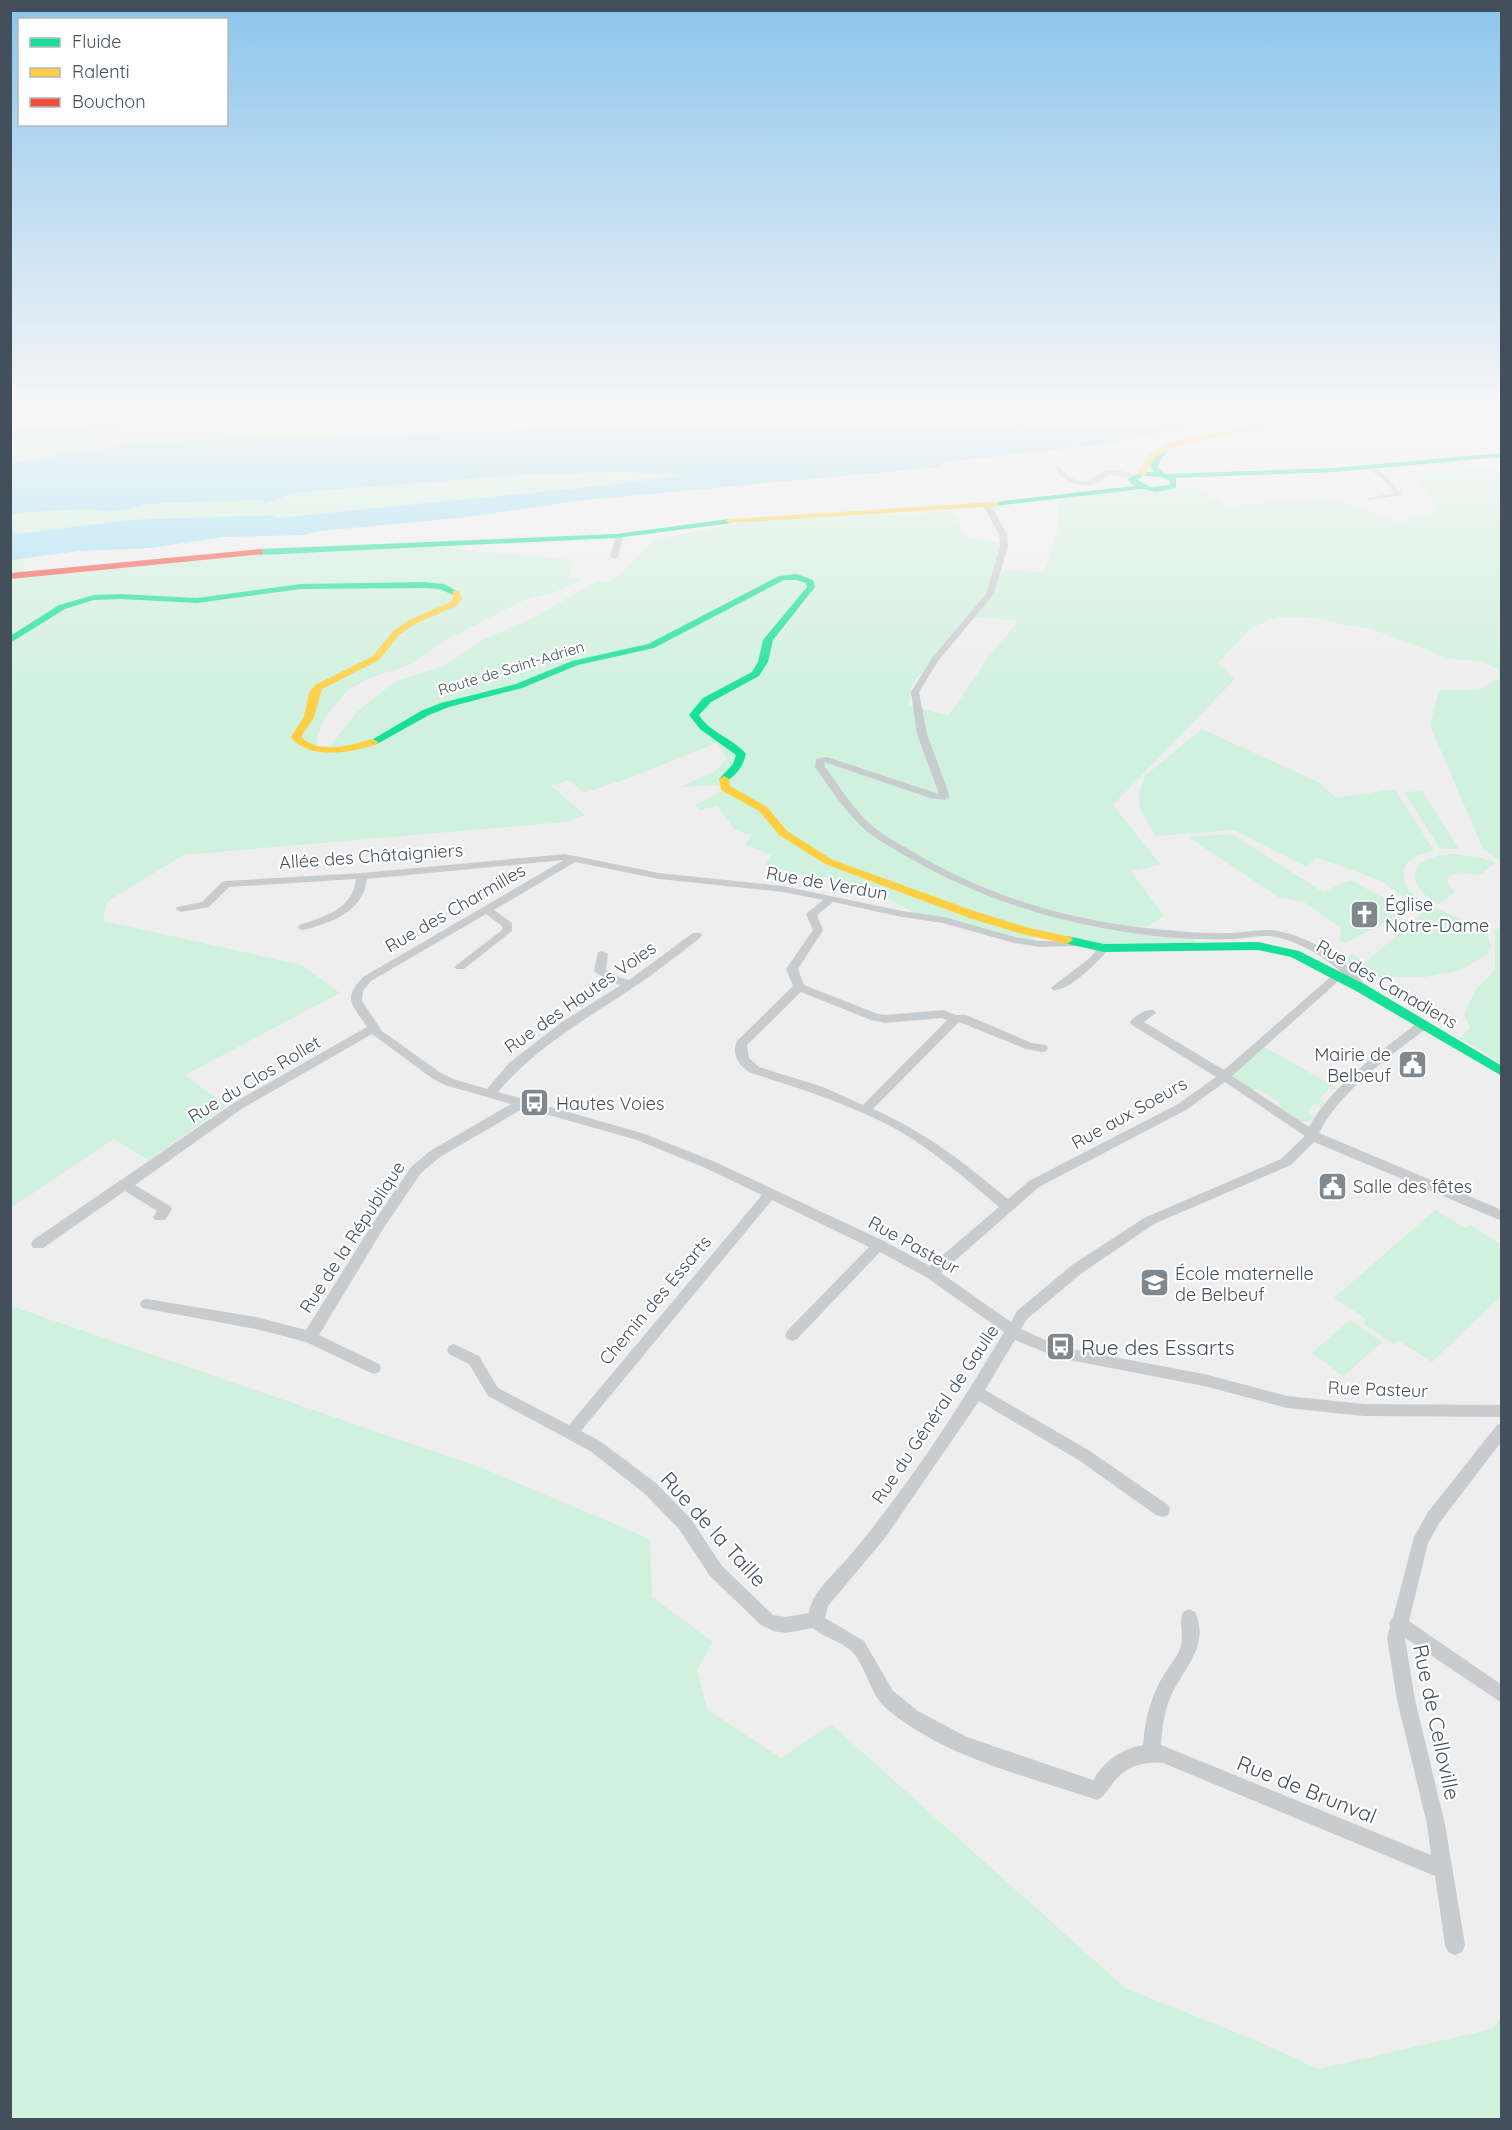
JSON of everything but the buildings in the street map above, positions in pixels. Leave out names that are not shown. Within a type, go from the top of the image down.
[{"type":"main road","points":[[10,576],[265,551],[619,536],[752,518],[901,510]]},
{"type":"main road","name":"Route de Saint-Adrien","points":[[10,640],[29,631],[61,607],[105,595],[131,595],[184,601],[285,588],[425,585],[441,586],[456,591],[458,599],[453,604],[402,629],[376,658],[328,680],[314,693],[309,717],[296,737],[305,746],[346,749],[381,739],[425,713],[445,705],[519,686],[575,663],[651,646],[782,578],[807,579],[812,584],[811,587],[768,640],[763,662],[756,674],[707,700],[694,715],[698,724],[733,743],[741,754],[738,765],[723,780],[725,788],[763,809],[783,833],[829,862],[973,915]]},
{"type":"main road","name":"Rue des Canadiens","points":[[973,915],[1074,943],[1104,948],[1258,946],[1295,954],[1339,975],[1502,1072]]},
{"type":"street","points":[[990,510],[1003,534],[1004,546],[990,594],[935,660],[915,693],[922,734],[945,797],[933,796],[824,759],[819,761],[820,767],[852,811],[871,830],[930,866],[1012,904],[1103,927],[1137,932],[1206,936],[1279,934],[1339,964],[1353,974],[1361,988]]},
{"type":"street","points":[[614,557],[619,536]]},
{"type":"street","name":"Allée des Châtaigniers","points":[[181,909],[205,905],[226,884],[269,879],[362,876],[555,857],[573,859]]},
{"type":"street","name":"Rue de Verdun","points":[[573,859],[659,876],[783,890],[831,898],[944,921],[1014,940],[1040,944],[1074,943]]},
{"type":"street","name":"Rue des Charmilles","points":[[357,990],[367,979],[573,859]]},
{"type":"street","points":[[303,927],[344,912],[362,888],[362,876]]},
{"type":"street","points":[[831,898],[811,914],[818,930],[792,969],[799,987],[881,1019],[943,1014],[955,1019],[962,1018],[1030,1046],[1042,1048]]},
{"type":"street","points":[[460,968],[507,931],[508,925],[504,920],[486,909]]},
{"type":"street","name":"Rue des Hautes Voies","points":[[489,1094],[513,1066],[566,1026],[631,984],[697,935]]},
{"type":"street","points":[[1057,988],[1094,960],[1104,948]]},
{"type":"street","points":[[602,954],[600,971],[617,981],[631,984]]},
{"type":"street","name":"Rue aux Soeurs","points":[[931,1273],[1034,1184],[1182,1107],[1225,1077],[1339,975]]},
{"type":"street","points":[[799,987],[741,1044],[740,1049],[744,1061],[755,1070],[819,1090],[865,1110],[926,1142],[979,1181],[1008,1207]]},
{"type":"street","name":"Rue Pasteur","points":[[357,990],[356,1001],[378,1034],[437,1076],[521,1104],[640,1137],[708,1164],[879,1245],[931,1273],[1014,1332],[1059,1352],[1204,1380],[1287,1402],[1364,1410],[1502,1411]]},
{"type":"street","points":[[1150,1013],[1136,1022],[1225,1077],[1312,1135],[1502,1216]]},
{"type":"street","points":[[865,1110],[955,1019]]},
{"type":"street","name":"Rue du Général de Gaulle","points":[[817,1618],[817,1610],[822,1601],[879,1533],[977,1392],[1025,1313],[1077,1269],[1128,1233],[1149,1221],[1286,1162],[1304,1145],[1323,1113],[1345,1090],[1375,1061],[1423,1025]]},
{"type":"street","name":"Rue du Clos Rollet","points":[[38,1244],[238,1105],[374,1028]]},
{"type":"street","name":"Rue de la République","points":[[310,1337],[378,1226],[416,1170],[435,1154],[521,1104]]},
{"type":"street","points":[[125,1185],[165,1209],[160,1217]]},
{"type":"street","name":"Chemin des Essarts","points":[[571,1433],[771,1193]]},
{"type":"street","points":[[792,1335],[879,1245]]},
{"type":"street","name":"Rue de la République","points":[[147,1304],[256,1323],[310,1337],[374,1368]]},
{"type":"street","name":"Rue de la Taille","points":[[454,1350],[474,1360],[493,1392],[571,1433],[610,1457],[662,1499],[692,1533],[716,1571],[773,1623],[788,1626],[817,1618]]},
{"type":"street","points":[[977,1392],[1085,1456],[1162,1510]]},
{"type":"street","name":"Rue de Celloville","points":[[1455,1945],[1436,1824],[1406,1700],[1396,1638],[1397,1623],[1420,1542],[1434,1517],[1502,1429]]},
{"type":"street","points":[[817,1618],[820,1624],[857,1646],[863,1653],[882,1692],[906,1713],[971,1747],[1097,1791],[1105,1775],[1115,1765],[1127,1758],[1152,1753],[1152,1731],[1161,1698],[1188,1653],[1192,1640],[1189,1617]]},
{"type":"street","points":[[1397,1623],[1502,1695]]},
{"type":"street","name":"Rue de Brunval","points":[[1152,1753],[1172,1758],[1444,1870]]},
{"type":"green space","points":[[352,510],[276,518],[273,515],[128,520],[16,534],[11,530],[10,515],[16,513]]},
{"type":"green space","points":[[1059,510],[1366,510],[1400,522],[1436,511],[1501,510],[1501,861],[1483,849],[1430,725],[1439,690],[1477,690],[1500,678],[1498,669],[1480,661],[1451,659],[1371,629],[1304,617],[1277,617],[1251,628],[1218,663],[1235,679],[1113,805],[1161,865],[1131,871],[1164,916],[1137,933],[1192,938],[1196,943],[1105,945],[1041,931],[1034,940],[1016,938],[917,914],[874,891],[833,879],[765,865],[771,855],[745,845],[752,835],[735,830],[717,806],[700,810],[695,805],[724,790],[717,785],[680,787],[716,771],[727,758],[717,743],[584,793],[569,780],[551,786],[585,815],[565,822],[183,855],[107,902],[103,921],[302,965],[340,993],[185,1075],[226,1106],[149,1160],[114,1139],[11,1208],[10,560],[23,558],[26,577],[301,549],[411,545],[565,559],[572,563],[568,577],[584,579],[555,592],[522,601],[446,640],[412,664],[367,679],[348,690],[325,717],[318,734],[316,746],[330,746],[358,711],[394,682],[444,666],[484,639],[529,620],[597,581],[611,582],[654,540],[752,520],[952,512],[967,537],[1000,543],[986,594],[912,685],[908,706],[949,715],[990,655],[1018,621],[974,617],[993,595],[1002,569],[1044,573],[1058,528]]},
{"type":"green space","points":[[1202,729],[1318,782],[1336,798],[1395,789],[1434,851],[1420,854],[1408,862],[1404,870],[1405,882],[1411,892],[1422,901],[1464,920],[1485,933],[1491,946],[1487,954],[1461,970],[1425,977],[1367,977],[1340,960],[1352,954],[1366,962],[1423,912],[1382,881],[1316,857],[1307,867],[1234,830],[1156,836],[1140,807],[1142,784],[1146,775]]},
{"type":"green space","points":[[1422,791],[1459,849],[1440,849],[1404,792]]},
{"type":"green space","points":[[1232,834],[1323,892],[1350,880],[1408,911],[1345,943],[1339,940],[1341,928],[1304,902],[1278,897],[1188,837]]},
{"type":"green space","points":[[1454,854],[1478,857],[1496,863],[1480,875],[1460,872],[1449,876],[1447,883],[1455,892],[1438,904],[1418,887],[1415,878],[1416,871],[1420,864],[1428,859]]},
{"type":"green space","points":[[1501,926],[1501,1063],[1460,1038],[1470,1028],[1464,1013],[1477,988],[1495,970],[1495,931]]},
{"type":"green space","points":[[1264,1047],[1339,1089],[1329,1089],[1319,1099],[1325,1103],[1321,1108],[1314,1103],[1308,1111],[1314,1117],[1309,1122],[1296,1120],[1279,1108],[1281,1103],[1256,1088],[1253,1090],[1230,1077]]},
{"type":"green space","points":[[1435,1210],[1465,1228],[1470,1225],[1500,1244],[1498,1247],[1501,1250],[1502,1295],[1432,1362],[1399,1341],[1394,1344],[1363,1323],[1366,1319],[1334,1298]]},
{"type":"green space","points":[[11,1306],[482,1468],[650,1539],[652,1597],[713,1642],[697,1670],[707,1709],[781,1758],[831,1724],[1125,1988],[1253,2039],[1318,2069],[1492,2029],[1501,2019],[1501,2119],[11,2119]]},
{"type":"green space","points":[[1350,1320],[1382,1342],[1343,1376],[1312,1353]]},
{"type":"water","points":[[11,510],[63,510],[16,513],[11,515]]},
{"type":"water","points":[[353,510],[512,510],[458,518],[320,531],[303,535],[222,537],[152,548],[78,551],[11,560],[11,530],[16,534],[128,520],[273,515],[277,518]]},
{"type":"traffic: fast","points":[[260,552],[616,536],[729,521]]},
{"type":"traffic: fast","points":[[373,742],[425,713],[445,705],[519,686],[575,663],[651,646],[782,578],[797,577],[810,582],[811,587],[768,640],[763,662],[756,674],[707,700],[694,715],[703,727],[741,754],[738,765],[724,779]]},
{"type":"traffic: fast","points":[[10,640],[62,607],[94,597],[120,596],[197,601],[284,588],[425,585],[441,586],[456,593]]},
{"type":"traffic: fast","points":[[1067,940],[1104,948],[1258,946],[1295,954],[1361,988],[1502,1072]]},
{"type":"traffic: slow","points":[[729,521],[895,510]]},
{"type":"traffic: slow","points":[[373,742],[332,750],[311,747],[296,737],[309,717],[314,693],[318,687],[376,658],[396,633],[412,622],[453,604],[458,599],[456,593]]},
{"type":"traffic: slow","points":[[724,779],[725,788],[763,809],[783,833],[829,862],[973,915],[1026,931],[1067,940]]},
{"type":"traffic: jam","points":[[10,576],[260,552]]},
{"type":"place","name":"Église Notre-Dame","points":[[1364,914]]},
{"type":"place","name":"Mairie de Belbeuf","points":[[1412,1064]]},
{"type":"place","name":"Hautes Voies","points":[[535,1103]]},
{"type":"place","name":"Salle des fêtes","points":[[1332,1186]]},
{"type":"place","name":"École maternelle de Belbeuf","points":[[1154,1283]]},
{"type":"place","name":"Rue des Essarts","points":[[1060,1347]]}]
